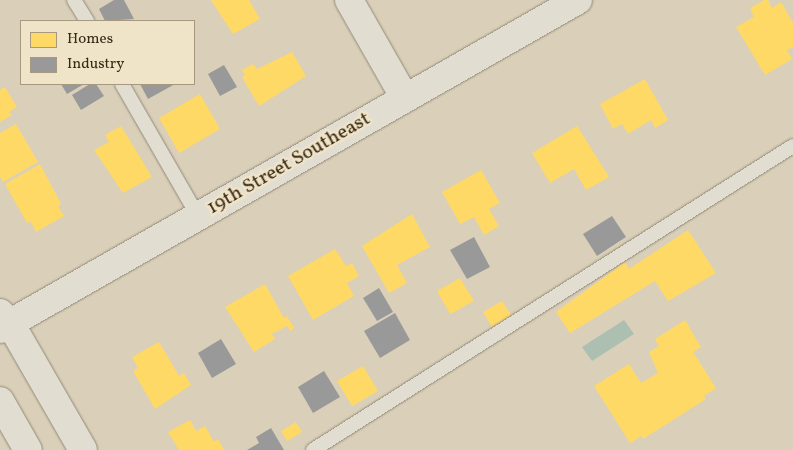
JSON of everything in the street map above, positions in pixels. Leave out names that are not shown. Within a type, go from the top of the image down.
[{"type":"main road","points":[[349,0],[405,98]]},
{"type":"main road","name":"19th Street Southeast","points":[[3,322],[198,216],[578,0]]},
{"type":"main road","points":[[3,322],[83,450]]},
{"type":"main road","points":[[0,401],[28,450]]},
{"type":"lane","points":[[74,0],[86,20]]},
{"type":"lane","points":[[123,85],[198,216]]},
{"type":"lane","points":[[313,450],[793,146]]},
{"type":"shaded area","points":[[624,320],[634,334],[592,361],[582,347]]},
{"type":"building: Homes","points":[[211,0],[249,0],[260,19],[233,34]]},
{"type":"building: Homes","points":[[764,0],[768,0],[772,8],[781,2],[793,23],[793,47],[787,50],[792,59],[765,75],[736,27],[754,17],[750,8]]},
{"type":"building: Homes","points":[[292,52],[306,76],[259,106],[242,77],[245,75],[242,70],[253,64],[257,69]]},
{"type":"building: Homes","points":[[645,79],[668,120],[655,128],[651,120],[628,134],[622,124],[613,129],[600,104]]},
{"type":"building: Homes","points":[[5,87],[17,107],[9,112],[12,115],[0,122],[0,90]]},
{"type":"building: Homes","points":[[200,94],[220,129],[179,153],[159,118]]},
{"type":"building: Homes","points":[[16,124],[38,162],[3,182],[0,177],[0,133]]},
{"type":"building: Homes","points":[[121,126],[152,177],[123,193],[94,150],[109,142],[105,135]]},
{"type":"building: Homes","points":[[577,126],[609,177],[586,190],[574,169],[550,183],[532,153]]},
{"type":"building: Homes","points":[[40,164],[61,204],[58,206],[64,216],[36,232],[31,222],[27,223],[5,184]]},
{"type":"building: Homes","points":[[481,170],[500,203],[489,209],[499,226],[484,235],[474,217],[460,224],[442,192]]},
{"type":"building: Homes","points":[[412,214],[430,247],[397,265],[407,283],[389,293],[362,246]]},
{"type":"building: Homes","points":[[688,230],[716,273],[668,301],[655,281],[570,333],[556,312],[625,262],[629,269]]},
{"type":"building: Homes","points":[[335,249],[346,266],[352,263],[359,276],[347,283],[354,296],[313,320],[288,276]]},
{"type":"building: Homes","points":[[460,278],[474,301],[450,314],[437,291]]},
{"type":"building: Homes","points":[[265,284],[284,318],[287,316],[294,328],[290,331],[287,326],[272,334],[275,339],[254,352],[225,307]]},
{"type":"building: Homes","points":[[502,301],[511,315],[492,327],[483,312]]},
{"type":"building: Homes","points":[[685,320],[701,347],[693,352],[716,388],[704,396],[706,399],[643,439],[641,436],[630,443],[594,386],[629,364],[641,383],[658,373],[649,352],[659,346],[655,339]]},
{"type":"building: Homes","points":[[159,342],[179,376],[184,373],[191,385],[155,409],[133,371],[138,368],[132,357]]},
{"type":"building: Homes","points":[[363,366],[378,391],[352,406],[337,381]]},
{"type":"building: Homes","points":[[190,420],[196,431],[205,426],[214,442],[218,439],[224,450],[179,450],[168,432]]},
{"type":"building: Homes","points":[[296,422],[302,432],[287,441],[281,431]]},
{"type":"building: Industry","points":[[114,0],[124,0],[134,19],[104,20],[99,9]]},
{"type":"building: Industry","points":[[224,65],[237,87],[220,96],[208,74]]},
{"type":"building: Industry","points":[[62,85],[82,85],[67,94]]},
{"type":"building: Industry","points":[[88,85],[97,85],[104,96],[81,110],[72,95]]},
{"type":"building: Industry","points":[[141,85],[173,85],[148,99]]},
{"type":"building: Industry","points":[[612,216],[626,237],[597,256],[583,234]]},
{"type":"building: Industry","points":[[474,237],[490,267],[467,279],[450,250]]},
{"type":"building: Industry","points":[[379,288],[393,312],[377,321],[363,298]]},
{"type":"building: Industry","points":[[395,313],[410,340],[380,358],[364,331]]},
{"type":"building: Industry","points":[[221,339],[236,364],[212,378],[198,353]]},
{"type":"building: Industry","points":[[324,371],[340,397],[313,413],[298,387]]},
{"type":"building: Industry","points":[[271,428],[284,450],[247,450],[259,443],[256,437]]}]
